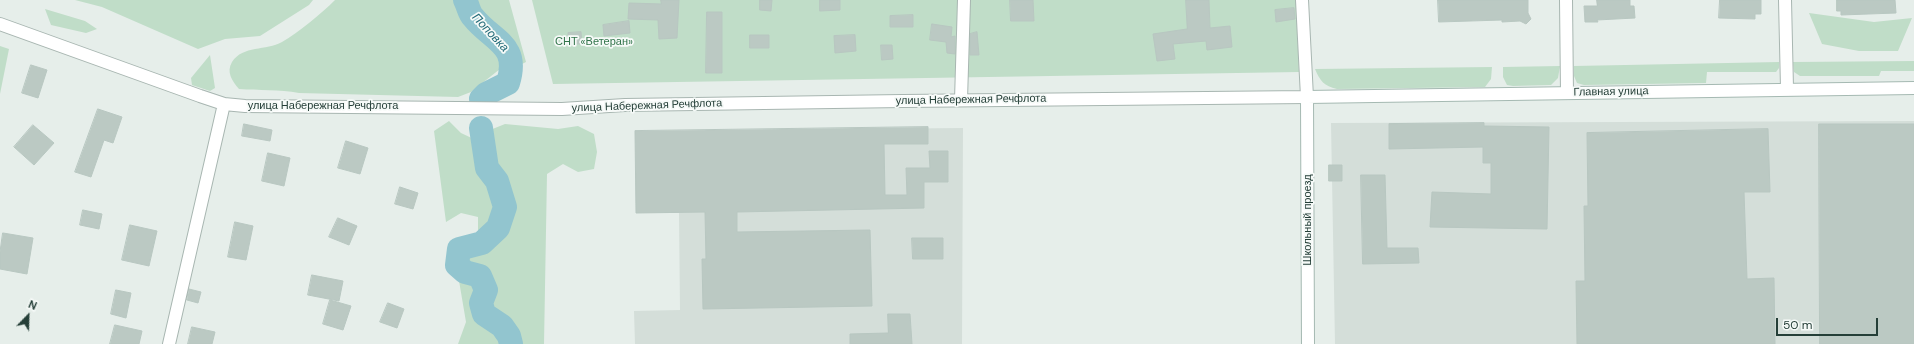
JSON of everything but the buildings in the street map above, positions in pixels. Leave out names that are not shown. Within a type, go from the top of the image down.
[{"type":"street","points":[[962,100],[964,0]]},
{"type":"street","name":"Школьный проезд","points":[[1302,0],[1307,97],[1308,344]]},
{"type":"street","points":[[1566,0],[1567,93]]},
{"type":"street","points":[[1785,0],[1787,88]]},
{"type":"street","name":"улица Набережная Речфлота","points":[[0,24],[224,104],[245,106],[562,109],[625,105],[1307,97]]},
{"type":"street","name":"Главная улица","points":[[1307,97],[1787,88],[1914,88]]},
{"type":"street","points":[[169,344],[224,104]]},
{"type":"shaded area","points":[[1914,121],[1914,344],[1335,344],[1331,123]]},
{"type":"shaded area","points":[[963,128],[962,344],[635,344],[634,311],[680,310],[679,213],[636,213],[635,131]]},
{"type":"green space","points":[[75,0],[313,0],[309,5],[260,36],[225,39],[198,49],[102,7]]},
{"type":"green space","points":[[335,0],[509,0],[526,62],[514,68],[500,69],[471,92],[458,97],[299,93],[239,89],[232,80],[230,73],[230,66],[237,57],[248,51],[269,47],[282,42],[310,22]]},
{"type":"green space","name":"СНТ «Ветеран»","points":[[532,0],[1296,0],[1299,72],[553,84]]},
{"type":"green space","points":[[45,9],[85,21],[97,29],[86,33],[51,25]]},
{"type":"green space","points":[[1809,13],[1874,22],[1912,18],[1898,51],[1859,51],[1822,44]]},
{"type":"green space","points":[[0,46],[9,49],[0,94]]},
{"type":"green space","points":[[210,55],[215,88],[210,91],[192,85],[191,78]]},
{"type":"green space","points":[[1914,61],[1914,71],[1881,71],[1879,76],[1800,76],[1794,72],[1793,62]]},
{"type":"green space","points":[[1779,62],[1779,68],[1776,72],[1707,72],[1706,83],[1584,85],[1577,83],[1574,76],[1574,66]]},
{"type":"green space","points":[[1560,66],[1558,78],[1551,85],[1507,85],[1503,77],[1503,67]]},
{"type":"green space","points":[[1492,67],[1491,79],[1485,87],[1337,89],[1323,82],[1315,69]]},
{"type":"green space","points":[[449,121],[461,133],[478,141],[490,130],[505,124],[558,129],[578,126],[594,134],[597,152],[594,169],[578,172],[563,164],[547,174],[544,344],[458,344],[466,322],[457,269],[467,247],[478,233],[478,217],[461,213],[446,222],[434,131]]},
{"type":"waterway","name":"Поповка","points":[[465,0],[472,15],[502,45],[510,60],[511,70],[508,83],[486,94],[481,99]]},
{"type":"waterway","name":"Поповка","points":[[481,128],[487,168],[497,181],[505,207],[498,228],[482,243],[459,249],[457,265],[465,272],[480,276],[486,290],[481,303],[484,314],[502,326],[509,336],[511,344]]}]
